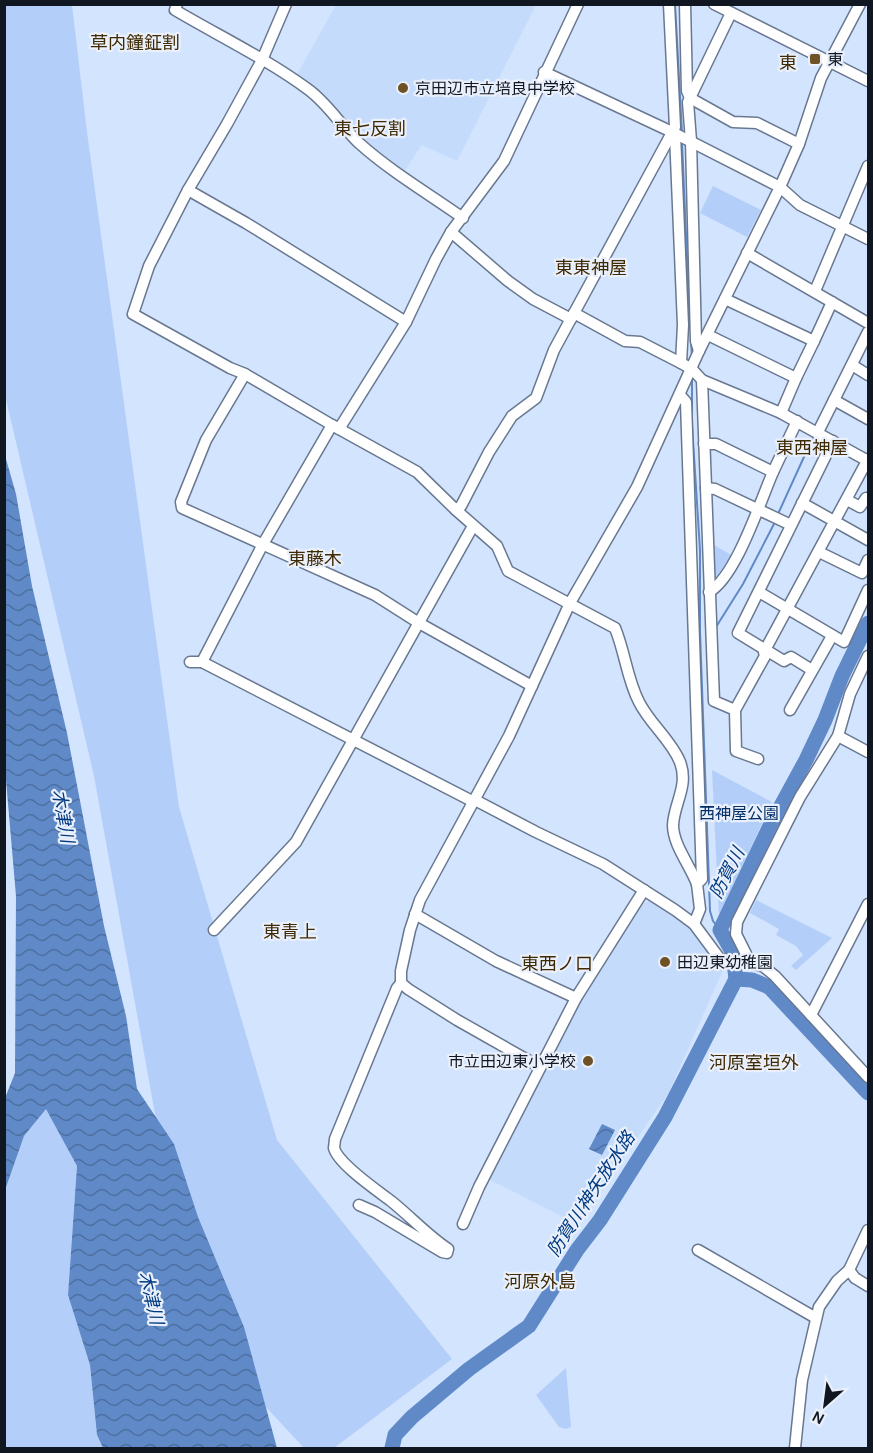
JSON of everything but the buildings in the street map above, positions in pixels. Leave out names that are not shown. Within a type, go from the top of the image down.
[{"type":"street","points":[[177,4],[175,10],[308,90],[328,107],[342,126],[360,144],[463,218]]},
{"type":"street","points":[[286,4],[261,60],[188,190],[149,267],[133,314],[230,368],[246,374],[417,472],[497,546],[508,571],[615,628],[623,646],[638,701],[680,763],[684,781],[674,815],[673,827],[676,839],[697,884],[700,909],[694,924]]},
{"type":"street","points":[[202,662],[263,544],[335,427],[406,322],[451,232],[504,161],[578,4]]},
{"type":"street","points":[[669,4],[683,325],[681,363]]},
{"type":"street","points":[[685,4],[696,341],[699,351]]},
{"type":"street","points":[[714,4],[731,10],[868,81]]},
{"type":"street","points":[[360,1205],[442,1252],[447,1252],[448,1249],[430,1238],[341,1158],[334,1148],[335,1139],[401,983],[401,971],[420,900],[509,736],[570,603],[637,487],[699,351],[780,187],[799,144],[821,78],[860,4]]},
{"type":"street","points":[[456,510],[461,506],[489,452],[512,416],[536,398],[555,350],[675,132],[731,10]]},
{"type":"street","points":[[544,72],[675,132],[780,187],[800,205],[868,239]]},
{"type":"street","points":[[689,100],[733,122],[757,123],[799,144]]},
{"type":"street","points":[[814,291],[868,166]]},
{"type":"street","points":[[188,190],[246,223],[406,322]]},
{"type":"street","points":[[451,232],[508,281],[533,299],[625,341],[640,342],[692,369],[702,380],[781,413],[868,460],[735,711],[736,751],[759,759]]},
{"type":"street","points":[[747,253],[868,323]]},
{"type":"street","points":[[725,299],[814,341]]},
{"type":"street","points":[[781,413],[832,302]]},
{"type":"street","points":[[816,431],[868,332]]},
{"type":"street","points":[[708,335],[796,378]]},
{"type":"street","points":[[852,365],[868,375]]},
{"type":"street","points":[[246,374],[206,440],[181,502],[182,508],[375,595],[419,623],[532,686]]},
{"type":"street","points":[[702,380],[714,701]]},
{"type":"street","points":[[680,395],[686,402],[702,879],[697,884]]},
{"type":"street","points":[[834,400],[868,419]]},
{"type":"street","points":[[709,592],[717,588],[735,560],[797,421]]},
{"type":"street","points":[[812,670],[791,657],[784,661],[738,633],[833,441]]},
{"type":"street","points":[[704,444],[716,444],[773,472]]},
{"type":"street","points":[[706,488],[715,489],[791,525]]},
{"type":"street","points":[[847,500],[860,507],[866,498],[868,500]]},
{"type":"street","points":[[802,503],[868,540]]},
{"type":"street","points":[[214,930],[296,842],[473,526]]},
{"type":"street","points":[[819,552],[865,575],[868,560]]},
{"type":"street","points":[[759,592],[844,642],[868,590]]},
{"type":"street","points":[[790,710],[832,636]]},
{"type":"street","points":[[747,962],[736,934],[737,922],[800,796],[838,736],[850,694],[868,656]]},
{"type":"street","points":[[190,662],[202,662],[353,741],[603,864],[694,924],[720,959],[747,962],[764,967],[812,1015],[868,1077]]},
{"type":"street","points":[[695,693],[735,711]]},
{"type":"street","points":[[838,736],[868,752]]},
{"type":"street","points":[[463,1224],[479,1186],[576,998],[644,890]]},
{"type":"street","points":[[812,1015],[868,904]]},
{"type":"street","points":[[415,914],[496,961],[576,998]]},
{"type":"street","points":[[401,983],[457,1020],[540,1067]]},
{"type":"street","points":[[795,1449],[802,1380],[819,1307],[827,1294],[849,1270],[868,1230]]},
{"type":"street","points":[[698,1250],[816,1318]]},
{"type":"street","points":[[849,1270],[855,1278],[868,1286]]},
{"type":"shaded area","name":"京田辺市立培良中学校","points":[[336,5],[536,5],[457,161],[422,145],[403,173],[360,140],[296,76]]},
{"type":"shaded area","points":[[652,900],[692,930],[723,970],[668,1094],[577,1224],[488,1179],[542,1072],[583,998],[640,904]]},
{"type":"green space","points":[[4,5],[72,5],[87,132],[179,807],[277,1140],[452,1359],[334,1448],[304,1448],[194,1330],[94,776],[5,395]]},
{"type":"green space","points":[[713,186],[761,210],[747,237],[700,213]]},
{"type":"green space","points":[[714,545],[733,556],[719,578],[713,575]]},
{"type":"green space","name":"西神屋公園","points":[[712,770],[772,802],[719,917]]},
{"type":"green space","points":[[756,900],[832,938],[796,970],[791,966],[803,955],[796,946],[776,935],[779,929],[750,913]]},
{"type":"green space","points":[[46,1108],[77,1166],[68,1295],[90,1365],[97,1435],[103,1448],[5,1448],[4,1190],[24,1136]]},
{"type":"green space","points":[[566,1368],[571,1427],[566,1429],[559,1427],[536,1395]]},
{"type":"water","name":"木津川","points":[[4,452],[16,494],[32,586],[67,733],[104,926],[126,1016],[137,1089],[174,1144],[198,1217],[244,1327],[277,1448],[103,1448],[97,1435],[90,1365],[68,1295],[77,1166],[46,1109],[24,1136],[5,1190],[5,1098],[15,1073],[16,896],[4,757]]},
{"type":"water","points":[[602,1124],[615,1130],[602,1155],[589,1149]]},
{"type":"waterway","points":[[675,4],[682,133]]},
{"type":"waterway","points":[[682,142],[690,328]]},
{"type":"waterway","points":[[691,343],[692,355]]},
{"type":"waterway","points":[[692,379],[692,425],[700,550],[700,632],[710,911],[713,921],[720,930]]},
{"type":"waterway","points":[[778,514],[814,435]]},
{"type":"waterway","points":[[716,627],[743,584],[775,522]]},
{"type":"waterway","name":"防賀川","points":[[736,979],[733,953],[720,930],[770,826],[806,760],[842,676],[868,623]]},
{"type":"waterway","name":"防賀川","points":[[736,979],[752,980],[769,987],[868,1093]]},
{"type":"waterway","name":"防賀川神矢放水路","points":[[392,1448],[395,1435],[412,1417],[469,1369],[529,1326],[665,1117],[736,979]]},
{"type":"place","name":"東","points":[[815,59]]},
{"type":"place","name":"京田辺市立培良中学校","points":[[403,88]]},
{"type":"place","name":"田辺東幼稚園","points":[[665,962]]},
{"type":"place","name":"市立田辺東小学校","points":[[588,1061]]},
{"type":"district","name":"草内鐘鉦割","points":[[135,43]]},
{"type":"district","name":"東","points":[[788,63]]},
{"type":"district","name":"東七反割","points":[[370,129]]},
{"type":"district","name":"東東神屋","points":[[591,268]]},
{"type":"district","name":"東西神屋","points":[[812,448]]},
{"type":"district","name":"東藤木","points":[[315,559]]},
{"type":"district","name":"東青上","points":[[290,932]]},
{"type":"district","name":"東西ノ口","points":[[557,964]]},
{"type":"district","name":"河原室垣外","points":[[754,1063]]},
{"type":"district","name":"河原外島","points":[[540,1282]]}]
